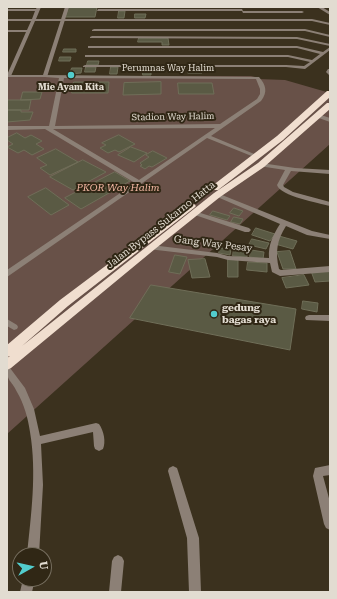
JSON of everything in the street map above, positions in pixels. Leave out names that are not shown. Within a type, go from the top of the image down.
[{"type":"highway","name":"Jalan Bypass Sukarno Hatta","points":[[7,365],[150,247],[217,195],[258,160],[330,93]]},
{"type":"highway","name":"Jalan Bypass Sukarno Hatta","points":[[7,352],[64,303],[318,116],[330,104]]},
{"type":"street","points":[[45,76],[67,7]]},
{"type":"street","points":[[296,7],[312,20]]},
{"type":"street","points":[[319,7],[330,14]]},
{"type":"street","points":[[82,76],[99,8],[302,12]]},
{"type":"street","points":[[7,10],[38,9],[8,76]]},
{"type":"street","points":[[171,76],[172,9]]},
{"type":"street","points":[[220,126],[262,96],[263,88],[257,78],[254,57],[250,47],[242,10]]},
{"type":"street","points":[[7,20],[312,20],[330,24]]},
{"type":"street","points":[[94,30],[304,30],[330,36]]},
{"type":"street","points":[[7,31],[28,31]]},
{"type":"street","points":[[92,38],[297,38],[330,46]]},
{"type":"street","points":[[85,66],[286,66],[305,68],[330,46]]},
{"type":"street","points":[[90,47],[297,47],[323,53]]},
{"type":"street","points":[[87,56],[291,56],[312,61]]},
{"type":"street","points":[[7,66],[13,66]]},
{"type":"street","points":[[330,70],[328,72],[330,75]]},
{"type":"street","name":"Perumnas Way Halim","points":[[8,76],[171,76],[257,78]]},
{"type":"street","points":[[62,76],[49,127],[140,183]]},
{"type":"street","points":[[318,116],[330,120]]},
{"type":"street","name":"Stadion Way Halim","points":[[7,128],[220,126]]},
{"type":"street","name":"Stadion Way Halim","points":[[7,274],[220,126]]},
{"type":"street","points":[[207,136],[258,160],[289,169],[330,172]]},
{"type":"street","points":[[289,169],[280,185],[281,188],[291,193],[330,204]]},
{"type":"street","points":[[217,195],[310,233],[330,237]]},
{"type":"street","points":[[194,213],[247,230]]},
{"type":"street","points":[[284,223],[273,244],[273,261],[275,270],[280,273],[330,269]]},
{"type":"street","name":"Gang Way Pesay","points":[[150,247],[217,255],[228,258],[273,261]]},
{"type":"street","points":[[309,318],[330,318]]},
{"type":"street","points":[[7,371],[18,384],[24,396],[37,441],[39,501],[34,547]]},
{"type":"street","points":[[37,441],[92,427],[98,430],[99,446]]},
{"type":"street","points":[[330,470],[319,471],[318,476],[330,524]]},
{"type":"street","points":[[173,471],[193,538],[195,592]]},
{"type":"street","points":[[115,592],[118,561]]},
{"type":"green space","name":"PKOR Way Halim","points":[[7,76],[251,76],[258,79],[285,80],[330,93],[330,144],[7,434]]},
{"type":"building","points":[[69,7],[97,7],[95,17],[66,17]]},
{"type":"building","points":[[119,11],[125,11],[124,18],[118,18]]},
{"type":"building","points":[[135,14],[146,14],[145,18],[135,18]]},
{"type":"building","points":[[139,38],[168,38],[169,45],[162,45],[162,42],[138,42]]},
{"type":"building","points":[[64,49],[76,49],[76,52],[63,52]]},
{"type":"building","points":[[60,57],[71,57],[70,61],[59,61]]},
{"type":"building","points":[[88,61],[99,61],[98,65],[87,65]]},
{"type":"building","points":[[86,67],[96,67],[95,72],[85,72]]},
{"type":"building","points":[[111,67],[118,67],[117,74],[110,74]]},
{"type":"building","points":[[143,67],[156,67],[156,72],[151,72],[151,75],[143,75]]},
{"type":"building","points":[[188,67],[201,67],[202,73],[188,73]]},
{"type":"building","points":[[72,68],[82,68],[81,73],[70,74]]},
{"type":"building","points":[[74,82],[109,82],[108,93],[72,93]]},
{"type":"building","points":[[161,82],[161,94],[123,95],[124,83]]},
{"type":"building","points":[[178,83],[212,83],[214,94],[179,94]]},
{"type":"building","points":[[23,92],[42,92],[40,99],[21,100]]},
{"type":"building","points":[[7,100],[31,100],[29,110],[7,110]]},
{"type":"building","points":[[7,110],[33,112],[30,120],[7,122]]},
{"type":"building","points":[[17,133],[25,138],[31,135],[42,141],[36,144],[44,149],[32,155],[24,150],[18,153],[7,147],[13,144],[7,140],[7,138]]},
{"type":"building","points":[[119,135],[135,144],[119,152],[115,150],[108,153],[100,148],[106,145],[102,143]]},
{"type":"building","points":[[131,147],[147,153],[134,162],[118,155]]},
{"type":"building","points":[[56,149],[78,162],[50,175],[40,168],[47,165],[37,158]]},
{"type":"building","points":[[153,151],[167,158],[152,167],[149,166],[145,169],[140,166],[142,165],[140,163],[149,157],[146,155]]},
{"type":"building","points":[[83,160],[106,172],[73,190],[50,177]]},
{"type":"building","points":[[115,172],[130,181],[81,209],[65,198]]},
{"type":"building","points":[[46,188],[69,205],[51,215],[28,197]]},
{"type":"building","points":[[234,208],[243,211],[239,216],[230,213]]},
{"type":"building","points":[[213,211],[230,216],[227,220],[210,215]]},
{"type":"building","points":[[234,217],[243,219],[240,224],[231,222]]},
{"type":"building","points":[[256,228],[275,234],[270,241],[252,235]]},
{"type":"building","points":[[279,236],[297,241],[293,249],[275,244]]},
{"type":"building","points":[[252,239],[269,243],[266,249],[249,245]]},
{"type":"building","points":[[220,248],[231,249],[230,255],[219,253]]},
{"type":"building","points":[[234,248],[247,249],[247,257],[233,256]]},
{"type":"building","points":[[251,250],[264,252],[263,259],[250,257]]},
{"type":"building","points":[[290,251],[296,269],[283,269],[277,252]]},
{"type":"building","points":[[175,255],[187,257],[180,274],[169,272]]},
{"type":"building","points":[[205,259],[210,277],[192,278],[188,260]]},
{"type":"building","points":[[228,259],[238,260],[238,277],[228,277]]},
{"type":"building","points":[[248,262],[267,263],[267,272],[247,270]]},
{"type":"building","points":[[330,270],[330,281],[315,282],[311,271]]},
{"type":"building","points":[[304,275],[309,285],[286,288],[282,278]]},
{"type":"building","name":"gedung bagas raya","points":[[151,285],[296,309],[290,350],[130,318]]},
{"type":"building","points":[[303,301],[318,303],[317,312],[302,309]]},
{"type":"place","name":"Mie Ayam Kita","points":[[71,75]]},
{"type":"place","name":"gedung bagas raya","points":[[214,314]]}]
